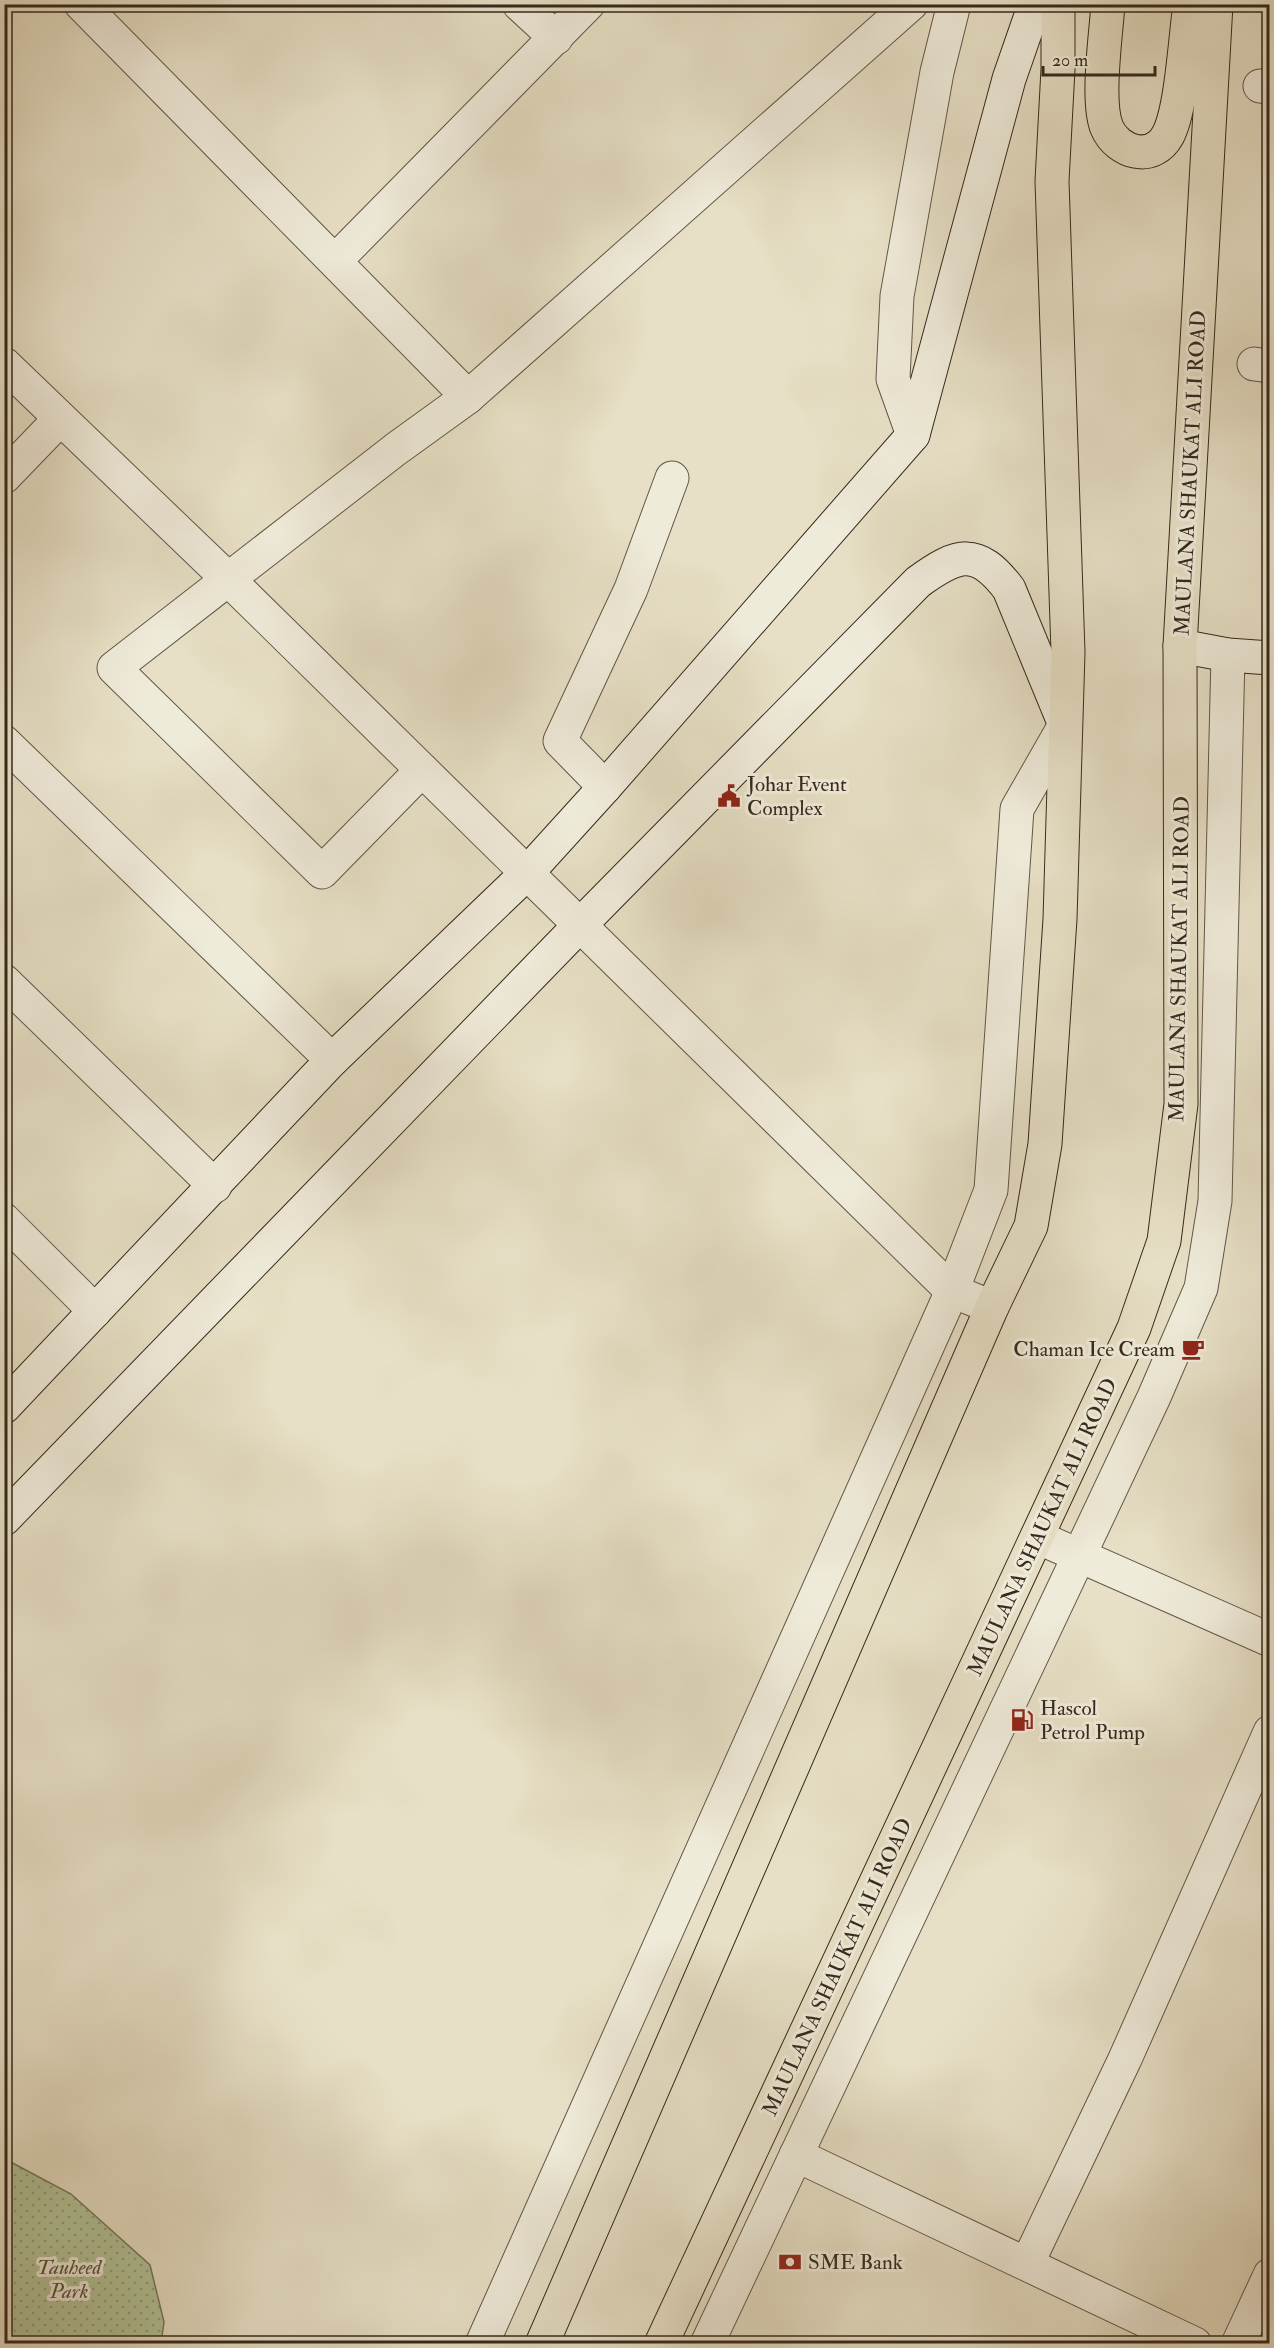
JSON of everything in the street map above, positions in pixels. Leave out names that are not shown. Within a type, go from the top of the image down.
[{"type":"main road","points":[[542,2343],[992,1307],[1031,1226],[1046,1144],[1060,919],[1068,652],[1052,181],[1058,69],[1058,4]]},
{"type":"main road","points":[[1108,4],[1102,101],[1107,127],[1118,142],[1133,152],[1146,152],[1157,148],[1164,141],[1174,116],[1190,4]]},
{"type":"main road","name":"MAULANA SHAUKAT ALI ROAD","points":[[661,2343],[1134,1328],[1164,1241],[1181,1104],[1180,646],[1216,4]]},
{"type":"street","points":[[81,4],[468,397]]},
{"type":"street","points":[[519,4],[556,39]]},
{"type":"street","points":[[335,261],[588,4]]},
{"type":"street","points":[[422,770],[322,872],[114,668],[468,397],[911,4]]},
{"type":"street","points":[[913,435],[893,379],[897,296],[937,72],[954,4]]},
{"type":"street","points":[[4,1407],[332,1060],[526,874],[913,435],[1009,79],[1035,4]]},
{"type":"street","points":[[4,364],[228,579],[952,1291],[992,1307]]},
{"type":"street","points":[[4,477],[60,418]]},
{"type":"street","points":[[605,787],[560,741],[632,589],[672,478]]},
{"type":"street","points":[[4,1519],[580,925],[918,582],[958,559],[979,560],[997,573],[1009,589],[1065,725],[1017,809],[991,1190],[952,1291],[482,2343]]},
{"type":"street","points":[[1180,646],[1228,655],[1269,658]]},
{"type":"street","points":[[707,2343],[1154,1397],[1201,1288],[1215,1201],[1228,655]]},
{"type":"street","points":[[4,742],[332,1060]]},
{"type":"street","points":[[4,981],[215,1186]]},
{"type":"street","points":[[4,1220],[95,1311]]},
{"type":"street","points":[[1037,1537],[1269,1640]]},
{"type":"street","points":[[1028,2262],[1125,2059],[1269,1732]]},
{"type":"street","points":[[796,2155],[1028,2262],[1195,2343]]},
{"type":"street","points":[[1238,2343],[1269,2276]]},
{"type":"green space","name":"Tauheed Park","points":[[5,2159],[71,2194],[150,2265],[164,2322],[161,2343],[5,2343]]},
{"type":"place","name":"Johar Event Complex","points":[[729,796]]},
{"type":"place","name":"Chaman Ice Cream","points":[[1193,1349]]},
{"type":"place","name":"Hascol Petrol Pump","points":[[1022,1720]]},
{"type":"place","name":"SME Bank","points":[[790,2262]]}]
